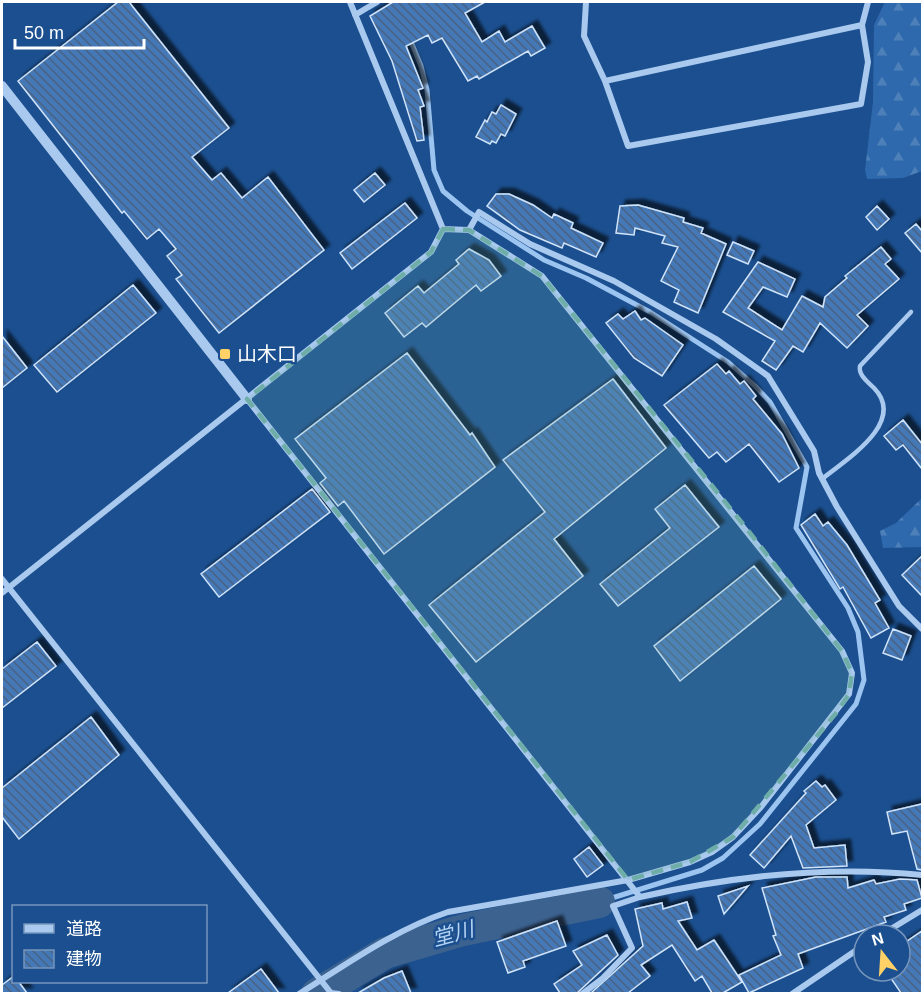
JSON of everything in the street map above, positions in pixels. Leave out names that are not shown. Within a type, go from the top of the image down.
[{"type":"street","points":[[2,592],[431,252],[443,229],[350,2]]},
{"type":"street","points":[[355,15],[377,2]]},
{"type":"street","points":[[586,2],[584,36],[605,81],[628,146],[861,104],[868,62],[862,25],[868,2]]},
{"type":"street","points":[[605,81],[862,25]]},
{"type":"street","points":[[2,86],[639,896]]},
{"type":"street","points":[[470,230],[479,212],[530,244],[634,293],[716,339],[768,376],[814,451],[822,479],[899,606],[922,629]]},
{"type":"street","points":[[299,993],[323,981],[385,940],[423,920],[447,912],[629,881],[690,862],[712,852],[733,837],[761,807],[849,694],[852,673],[842,651],[750,533],[542,276],[470,230],[443,229]]},
{"type":"street","points":[[2,579],[330,991],[339,993]]},
{"type":"street","points":[[582,993],[602,979],[632,948],[613,906],[639,896],[700,884],[788,873],[848,870],[922,875]]},
{"type":"street","points":[[901,923],[922,910]]},
{"type":"street","points":[[792,993],[852,953]]},
{"type":"lane","points":[[822,479],[866,442],[881,424],[885,413],[884,402],[862,376],[860,366],[911,312]]},
{"type":"highlighted area","points":[[443,229],[469,230],[542,276],[743,524],[842,651],[852,673],[849,694],[837,712],[733,837],[690,862],[628,880],[247,399],[431,252]]},
{"type":"green space","points":[[885,2],[922,2],[922,171],[903,178],[867,179],[865,170],[873,102],[874,25]]},
{"type":"green space","points":[[922,498],[922,547],[883,548],[880,531],[896,523]]},
{"type":"building","points":[[118,2],[129,2],[229,128],[192,157],[212,180],[221,173],[242,198],[268,177],[324,250],[219,333],[176,279],[182,275],[167,256],[176,249],[159,229],[147,239],[124,211],[122,213],[18,81]]},
{"type":"building","points":[[393,2],[485,2],[465,13],[482,42],[499,31],[505,42],[532,26],[545,48],[531,56],[528,51],[479,79],[477,76],[468,81],[442,38],[432,43],[428,35],[406,46],[423,88],[418,90],[424,106],[420,107],[424,140],[417,141],[392,61],[370,16]]},
{"type":"building","points":[[501,105],[516,114],[505,136],[501,134],[496,143],[492,141],[490,144],[476,137],[485,120],[487,122],[492,112],[496,114]]},
{"type":"building","points":[[375,173],[385,185],[364,202],[354,190]]},
{"type":"building","points":[[496,194],[509,194],[533,205],[552,218],[554,214],[573,223],[571,228],[603,243],[596,257],[564,243],[562,248],[520,230],[487,206]]},
{"type":"building","points":[[405,203],[417,218],[352,269],[340,253]]},
{"type":"building","points":[[638,205],[684,218],[683,222],[703,228],[701,233],[726,244],[698,313],[674,302],[679,290],[661,281],[678,247],[662,243],[665,236],[635,228],[634,235],[616,233],[620,206]]},
{"type":"building","points":[[877,206],[889,219],[877,230],[866,217]]},
{"type":"building","points":[[916,224],[922,231],[922,253],[905,233]]},
{"type":"building","points":[[733,242],[754,251],[748,264],[727,255]]},
{"type":"building","points":[[881,247],[891,259],[885,264],[899,279],[857,315],[868,326],[847,348],[820,323],[803,352],[793,346],[776,370],[762,361],[775,341],[723,312],[758,262],[795,279],[787,297],[763,287],[748,308],[782,330],[802,296],[823,307],[825,297],[847,278],[845,276]]},
{"type":"building","points":[[469,249],[489,260],[501,276],[481,291],[476,285],[426,327],[422,323],[404,337],[385,313],[418,286],[424,293],[459,264],[456,260]]},
{"type":"building","points":[[133,285],[156,313],[57,392],[34,365]]},
{"type":"building","points":[[635,311],[641,320],[645,318],[683,345],[662,376],[634,358],[606,323],[618,314],[623,319]]},
{"type":"building","points":[[2,336],[27,368],[2,388]]},
{"type":"building","points":[[407,353],[470,435],[472,433],[495,467],[384,554],[344,501],[338,506],[320,483],[326,478],[295,439]]},
{"type":"building","points":[[717,364],[726,374],[729,371],[740,384],[744,381],[756,396],[753,399],[782,434],[799,468],[779,482],[749,444],[726,462],[717,452],[709,458],[664,405]]},
{"type":"building","points":[[613,379],[666,448],[554,539],[583,576],[476,662],[429,605],[545,512],[503,460]]},
{"type":"building","points":[[903,420],[922,444],[922,469],[903,445],[896,450],[884,436]]},
{"type":"building","points":[[685,485],[719,527],[618,606],[600,584],[670,528],[655,509]]},
{"type":"building","points":[[312,489],[330,512],[219,597],[201,574]]},
{"type":"building","points":[[815,514],[823,526],[828,522],[847,545],[880,600],[875,603],[889,628],[871,638],[843,587],[840,589],[801,525]]},
{"type":"building","points":[[922,556],[922,596],[902,575]]},
{"type":"building","points":[[754,566],[781,599],[680,681],[654,646]]},
{"type":"building","points":[[893,629],[911,636],[902,660],[883,653]]},
{"type":"building","points":[[37,642],[56,666],[2,708],[2,669]]},
{"type":"building","points":[[91,717],[119,755],[19,839],[2,817],[2,788]]},
{"type":"building","points":[[816,781],[822,787],[825,785],[836,800],[806,825],[814,848],[845,845],[847,866],[803,868],[791,836],[764,868],[750,855],[806,793],[804,791]]},
{"type":"building","points":[[922,804],[922,870],[917,869],[907,831],[892,834],[887,812]]},
{"type":"building","points":[[589,847],[603,865],[587,877],[574,859]]},
{"type":"building","points":[[816,877],[847,877],[848,888],[874,880],[876,884],[900,879],[917,880],[922,898],[904,904],[906,910],[884,917],[886,922],[883,923],[852,923],[852,934],[798,954],[803,968],[749,993],[739,975],[781,955],[773,936],[776,935],[762,888]]},
{"type":"building","points":[[748,886],[724,914],[718,896]]},
{"type":"building","points":[[687,902],[692,918],[678,921],[697,950],[714,940],[742,982],[723,993],[712,993],[702,976],[695,981],[672,945],[641,965],[650,976],[628,993],[591,993],[643,946],[635,909],[662,903],[663,909]]},
{"type":"building","points":[[557,921],[566,946],[523,961],[525,967],[508,973],[497,942]]},
{"type":"building","points":[[922,931],[922,993],[901,993],[894,983],[912,983],[912,938]]},
{"type":"building","points":[[607,935],[618,955],[577,993],[560,993],[554,984],[582,965],[573,951]]},
{"type":"building","points":[[261,969],[279,993],[228,993]]},
{"type":"building","points":[[402,971],[411,993],[358,993],[384,978]]},
{"type":"building","points":[[12,978],[12,983],[20,983],[27,993],[2,993],[2,985]]},
{"type":"waterway","points":[[409,37],[421,66],[427,90],[434,170],[443,191],[467,211],[544,260],[586,278],[650,312],[728,362],[770,402],[807,467],[796,528],[848,608],[858,632],[864,680],[856,704],[760,824],[723,858],[702,870],[599,902]]},
{"type":"waterway","name":"堂川","points":[[317,994],[385,953],[463,930],[599,902]]},
{"type":"place","name":"山木口","points":[[225,354]]}]
